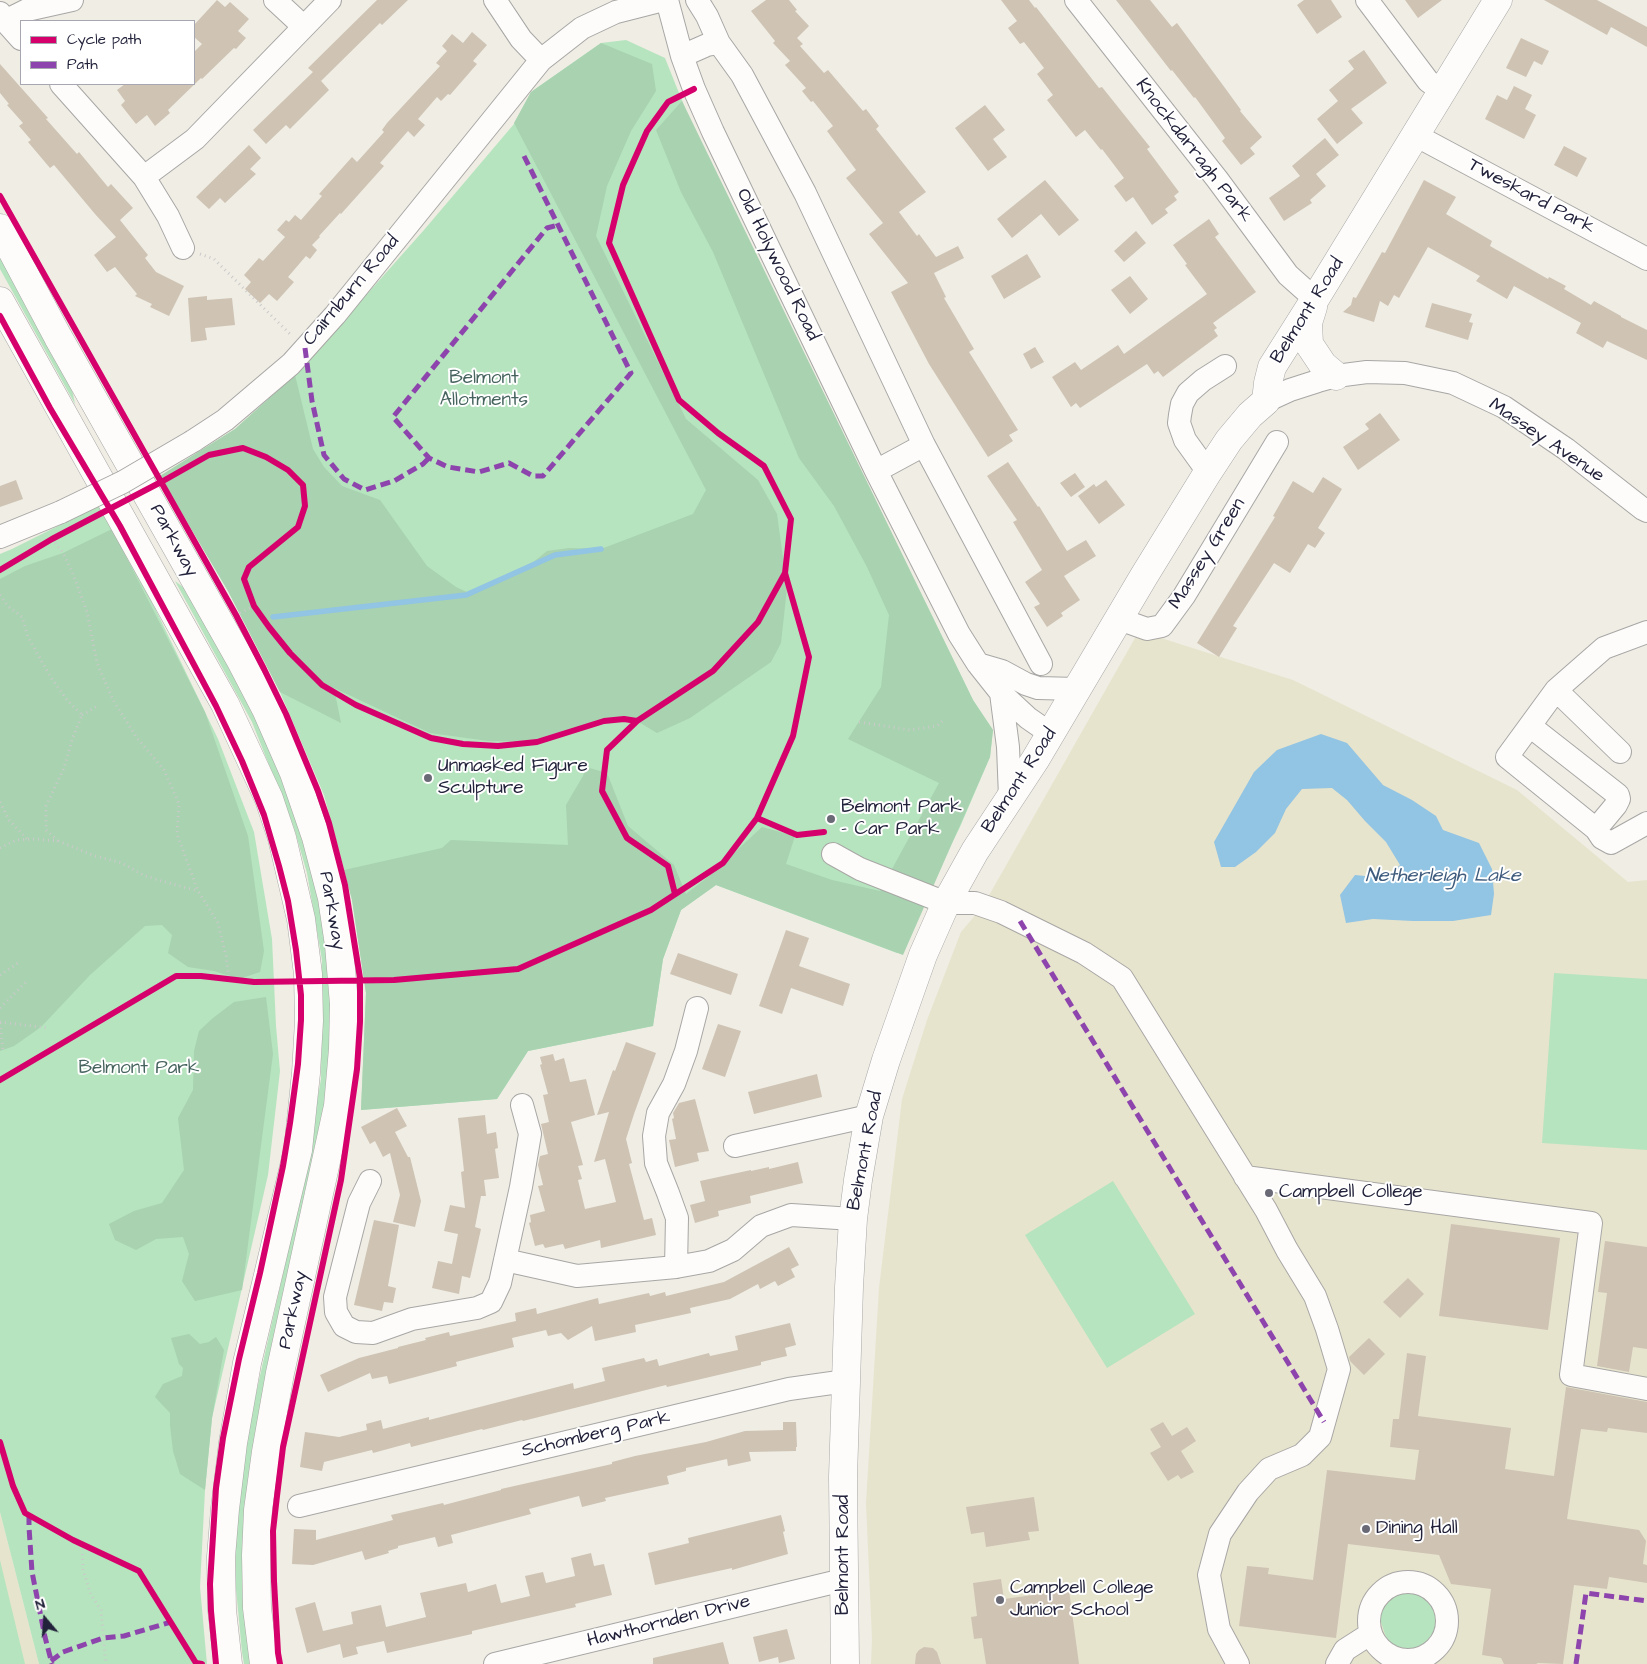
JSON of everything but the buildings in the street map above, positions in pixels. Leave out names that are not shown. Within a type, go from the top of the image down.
[{"type":"main road","name":"Belmont Road","points":[[845,1664],[843,1580],[844,1477],[853,1219],[869,1116],[886,1060],[923,955],[946,903],[975,851],[1051,734],[1118,619],[1208,472],[1229,440],[1250,415],[1266,401],[1272,367],[1498,0]]},
{"type":"main road","name":"Parkway","points":[[0,228],[58,337],[240,659],[266,710],[294,773],[316,837],[332,898],[339,945],[344,1004],[343,1049],[338,1106],[280,1373],[258,1510],[256,1555],[257,1608],[264,1664]]},
{"type":"main road","points":[[1316,298],[1308,323],[1309,344],[1323,365],[1336,376]]},
{"type":"main road","name":"Parkway","points":[[0,302],[225,704],[248,751],[282,838],[301,919],[308,974],[309,1021],[306,1073],[298,1150],[247,1363],[233,1443],[221,1557],[222,1610],[228,1664]]},
{"type":"street","points":[[20,38],[3,17],[72,0]]},
{"type":"street","points":[[275,0],[303,26]]},
{"type":"street","points":[[144,178],[195,139],[330,0]]},
{"type":"street","points":[[495,0],[521,39],[541,60]]},
{"type":"street","name":"Cairnburn Road","points":[[0,537],[61,512],[123,482],[225,420],[291,364],[335,315],[541,60],[582,28],[616,12],[662,0]]},
{"type":"street","name":"Old Holywood Road","points":[[667,0],[682,56],[712,132],[876,471],[959,634],[978,664],[1001,693],[1028,718],[1051,734]]},
{"type":"street","points":[[697,0],[719,42],[742,75],[805,193],[924,445],[1041,664]]},
{"type":"street","name":"Knockdarragh Park","points":[[1076,0],[1217,179],[1288,275],[1316,298]]},
{"type":"street","points":[[1367,0],[1428,81],[1442,91]]},
{"type":"street","points":[[682,56],[719,42]]},
{"type":"street","points":[[62,85],[144,178],[168,216],[183,248]]},
{"type":"street","name":"Tweskard Park","points":[[1415,135],[1647,259]]},
{"type":"street","points":[[1208,472],[1185,440],[1179,422],[1180,415],[1182,404],[1188,393],[1203,380],[1225,366]]},
{"type":"street","name":"Massey Avenue","points":[[1266,401],[1290,390],[1336,376],[1367,372],[1404,373],[1453,383],[1504,407],[1566,450],[1643,509],[1647,510]]},
{"type":"street","name":"Massey Green","points":[[1118,619],[1147,629],[1162,626],[1184,596],[1277,442]]},
{"type":"street","points":[[876,471],[924,445]]},
{"type":"street","points":[[1647,632],[1604,648],[1556,690],[1507,757],[1596,829],[1602,838],[1611,843],[1647,823]]},
{"type":"street","points":[[978,664],[1002,671],[1026,684],[1038,688],[1077,689]]},
{"type":"street","points":[[1556,690],[1620,752]]},
{"type":"street","points":[[1001,693],[1008,748],[1010,797]]},
{"type":"street","points":[[1530,726],[1618,795],[1619,799],[1616,805],[1596,829]]},
{"type":"street","points":[[832,854],[860,869],[946,903],[975,903],[1001,912],[1084,953],[1122,978],[1266,1210],[1287,1250],[1315,1296],[1327,1329],[1338,1370],[1320,1437],[1302,1454],[1269,1469],[1248,1492],[1220,1534],[1209,1575],[1219,1629],[1238,1664]]},
{"type":"street","points":[[676,1267],[676,1218],[656,1163],[654,1136],[658,1113],[674,1084],[686,1051],[697,1008]]},
{"type":"street","points":[[370,1181],[359,1203],[335,1298],[336,1312],[344,1326],[356,1332],[373,1334],[412,1319],[476,1308],[491,1302],[500,1283],[530,1134],[522,1106]]},
{"type":"street","points":[[735,1146],[869,1116]]},
{"type":"street","points":[[1245,1177],[1591,1223],[1571,1375],[1647,1389]]},
{"type":"street","points":[[505,1260],[577,1276],[676,1267],[709,1261],[733,1250],[761,1226],[791,1215],[853,1219]]},
{"type":"street","name":"Schomberg Park","points":[[299,1506],[789,1389],[846,1381]]},
{"type":"street","name":"Hawthornden Drive","points":[[495,1664],[843,1580]]},
{"type":"street","points":[[1419,1583],[1430,1588],[1440,1598],[1446,1609],[1445,1635],[1438,1646],[1428,1654],[1416,1659],[1402,1662],[1380,1649],[1370,1634],[1369,1613],[1374,1601],[1382,1591],[1393,1584],[1419,1583]]},
{"type":"street","points":[[1337,1664],[1345,1650],[1370,1634]]},
{"type":"path","points":[[183,248],[214,259],[305,348]]},
{"type":"path","points":[[44,543],[59,536]]},
{"type":"path","points":[[52,539],[63,553],[73,574],[87,612],[97,663],[113,700],[137,738],[164,770],[179,804],[177,834],[198,890],[218,923],[229,979]]},
{"type":"path","points":[[0,595],[8,606],[22,618],[28,637],[50,676],[67,700],[82,715]]},
{"type":"path","points":[[239,613],[253,603],[259,613]]},
{"type":"path","points":[[231,607],[240,623]]},
{"type":"path","points":[[58,841],[46,830],[46,806],[64,768],[72,737],[82,715],[96,707]]},
{"type":"path","points":[[859,722],[910,730],[937,726],[945,719]]},
{"type":"path","points":[[0,802],[9,820],[27,839]]},
{"type":"path","points":[[0,848],[16,840],[58,841],[96,856],[122,863],[143,875],[198,890]]},
{"type":"path","points":[[0,975],[18,963]]},
{"type":"path","points":[[220,978],[237,980]]},
{"type":"path","points":[[0,1008],[28,980]]},
{"type":"path","points":[[3,1050],[0,1023],[48,1028]]},
{"type":"path","points":[[79,1543],[90,1548]]},
{"type":"path","points":[[79,1543],[83,1570],[91,1595],[101,1610],[106,1664]]},
{"type":"shaded area","name":"Campbell College","points":[[1139,631],[1293,680],[1517,790],[1628,882],[1647,880],[1647,1664],[871,1664],[872,1639],[866,1503],[879,1288],[902,1099],[927,1020],[961,932],[983,906]]},
{"type":"shaded area","points":[[0,1512],[39,1664],[0,1664]]},
{"type":"green space","name":"Belmont Allotments","points":[[626,40],[665,58],[691,123],[973,700],[993,730],[990,757],[960,827],[897,953],[716,885],[681,910],[663,959],[653,1026],[528,1051],[497,1099],[361,1110],[366,993],[352,899],[324,795],[280,692],[228,591],[160,476],[235,429],[295,375],[424,230],[514,124],[531,92],[601,43]]},
{"type":"green space","points":[[601,43],[652,64],[656,91],[631,131],[607,186],[596,236],[686,419],[758,480],[777,514],[787,588],[781,643],[771,662],[690,718],[657,733],[637,721],[624,719],[604,721],[537,742],[488,741],[430,733],[334,688],[341,723],[280,692],[228,591],[160,476],[235,429],[295,375],[313,449],[324,467],[342,486],[380,500],[427,566],[456,587],[471,594],[520,573],[547,551],[569,548],[601,549],[693,514],[706,490],[514,123],[531,92]]},
{"type":"green space","points":[[682,101],[973,700],[993,730],[990,757],[903,955],[716,885],[681,910],[663,959],[653,1026],[528,1051],[497,1099],[361,1110],[366,993],[352,900],[344,870],[442,848],[451,840],[568,845],[566,805],[583,776],[586,767],[607,773],[628,826],[674,865],[686,894],[708,877],[762,827],[795,836],[786,864],[832,880],[880,891],[939,783],[848,739],[881,687],[889,615],[867,567],[834,506],[799,458],[713,252],[681,192],[656,130]]},
{"type":"green space","points":[[0,255],[72,389],[75,404],[0,269]]},
{"type":"green space","name":"Belmont Park","points":[[100,505],[152,602],[218,739],[254,832],[272,939],[280,1071],[268,1175],[212,1418],[205,1490],[200,1587],[207,1664],[39,1664],[0,1512],[0,554]]},
{"type":"green space","points":[[112,529],[205,712],[248,836],[264,951],[260,972],[239,979],[214,971],[188,967],[168,953],[172,935],[162,925],[145,926],[90,975],[41,1027],[14,1046],[0,1051],[0,579],[25,566],[63,553]]},
{"type":"green space","points":[[183,576],[281,762],[328,922],[333,1082],[278,1347],[256,1664],[244,1664],[242,1652],[235,1578],[237,1514],[246,1438],[300,1198],[321,1079],[322,960],[307,873],[294,828],[252,722],[175,581],[183,587]]},
{"type":"green space","points":[[1554,973],[1647,979],[1647,1150],[1542,1143]]},
{"type":"green space","points":[[266,997],[273,1054],[242,1290],[195,1301],[182,1281],[189,1254],[183,1237],[156,1239],[136,1250],[115,1240],[109,1224],[134,1211],[162,1203],[184,1170],[178,1118],[193,1090],[194,1051],[199,1031],[234,1002]]},
{"type":"green space","points":[[1113,1181],[1195,1314],[1107,1368],[1025,1235]]},
{"type":"green space","points":[[189,1334],[200,1344],[209,1342],[216,1337],[224,1350],[212,1418],[205,1490],[180,1474],[173,1451],[170,1413],[155,1397],[163,1384],[182,1376],[183,1368],[179,1364],[171,1338]]},
{"type":"green space","points":[[0,1560],[25,1664],[0,1664]]},
{"type":"green space","points":[[1404,1590],[1426,1595],[1435,1604],[1439,1615],[1439,1624],[1435,1630],[1423,1646],[1414,1649],[1397,1647],[1391,1643],[1386,1637],[1381,1622],[1383,1603],[1392,1595]]},
{"type":"water","name":"Netherleigh Lake","points":[[1321,734],[1347,743],[1383,785],[1412,800],[1436,816],[1443,830],[1479,843],[1492,869],[1494,894],[1491,915],[1453,921],[1373,919],[1346,923],[1340,895],[1355,875],[1385,878],[1400,865],[1386,842],[1347,800],[1332,788],[1302,789],[1286,809],[1275,833],[1256,852],[1235,867],[1221,867],[1214,842],[1254,772],[1277,750]]},
{"type":"waterway","points":[[273,617],[466,595],[555,555],[601,549]]},
{"type":"marked path","points":[[524,156],[631,373],[543,476],[533,476],[509,463],[479,472],[448,467],[429,458],[393,417],[547,228],[558,225]]},
{"type":"marked path","points":[[305,348],[312,401],[324,455],[344,479],[365,490],[394,481],[423,464],[429,458]]},
{"type":"marked path","points":[[1020,921],[1324,1422]]},
{"type":"marked path","points":[[29,1515],[32,1572],[52,1664]]},
{"type":"marked path","points":[[1576,1664],[1586,1593],[1647,1601]]},
{"type":"marked path","points":[[51,1661],[63,1652],[103,1638],[124,1636],[171,1622]]},
{"type":"cycle path","points":[[0,1080],[176,976],[201,976],[254,982],[394,980],[518,969],[651,910],[723,863],[757,818],[793,736],[809,657],[785,573],[791,519],[764,466],[718,433],[679,400],[609,243],[623,185],[647,131],[668,102],[694,89]]},
{"type":"cycle path","points":[[0,196],[236,615],[264,669],[286,714],[318,791],[329,823],[345,885],[360,978],[357,1069],[341,1180],[283,1447],[273,1531],[274,1581],[280,1664]]},
{"type":"cycle path","points":[[0,316],[50,408],[120,526],[216,706],[242,761],[264,815],[279,866],[288,901],[296,950],[301,995],[301,1020],[298,1064],[290,1123],[283,1166],[260,1273],[239,1359],[223,1438],[216,1488],[210,1584],[216,1664]]},
{"type":"cycle path","points":[[0,570],[52,539],[209,455],[243,448],[266,457],[288,470],[303,485],[305,506],[298,527],[249,567],[244,579],[254,606],[269,627],[290,653],[322,685],[356,705],[431,738],[463,744],[498,746],[537,742],[604,721],[624,719],[637,721]]},
{"type":"cycle path","points":[[675,894],[668,866],[627,838],[602,791],[607,750],[637,721],[713,671],[758,622],[785,573]]},
{"type":"cycle path","points":[[757,818],[797,835],[824,832]]},
{"type":"cycle path","points":[[0,1442],[13,1486],[25,1513],[73,1540],[139,1571],[196,1663],[202,1664]]},
{"type":"place","name":"Unmasked Figure Sculpture","points":[[428,778]]},
{"type":"place","name":"Belmont Park - Car Park","points":[[831,819]]},
{"type":"place","name":"Campbell College","points":[[1269,1193]]},
{"type":"place","name":"Dining Hall","points":[[1366,1529]]},
{"type":"place","name":"Campbell College Junior School","points":[[1000,1600]]}]
